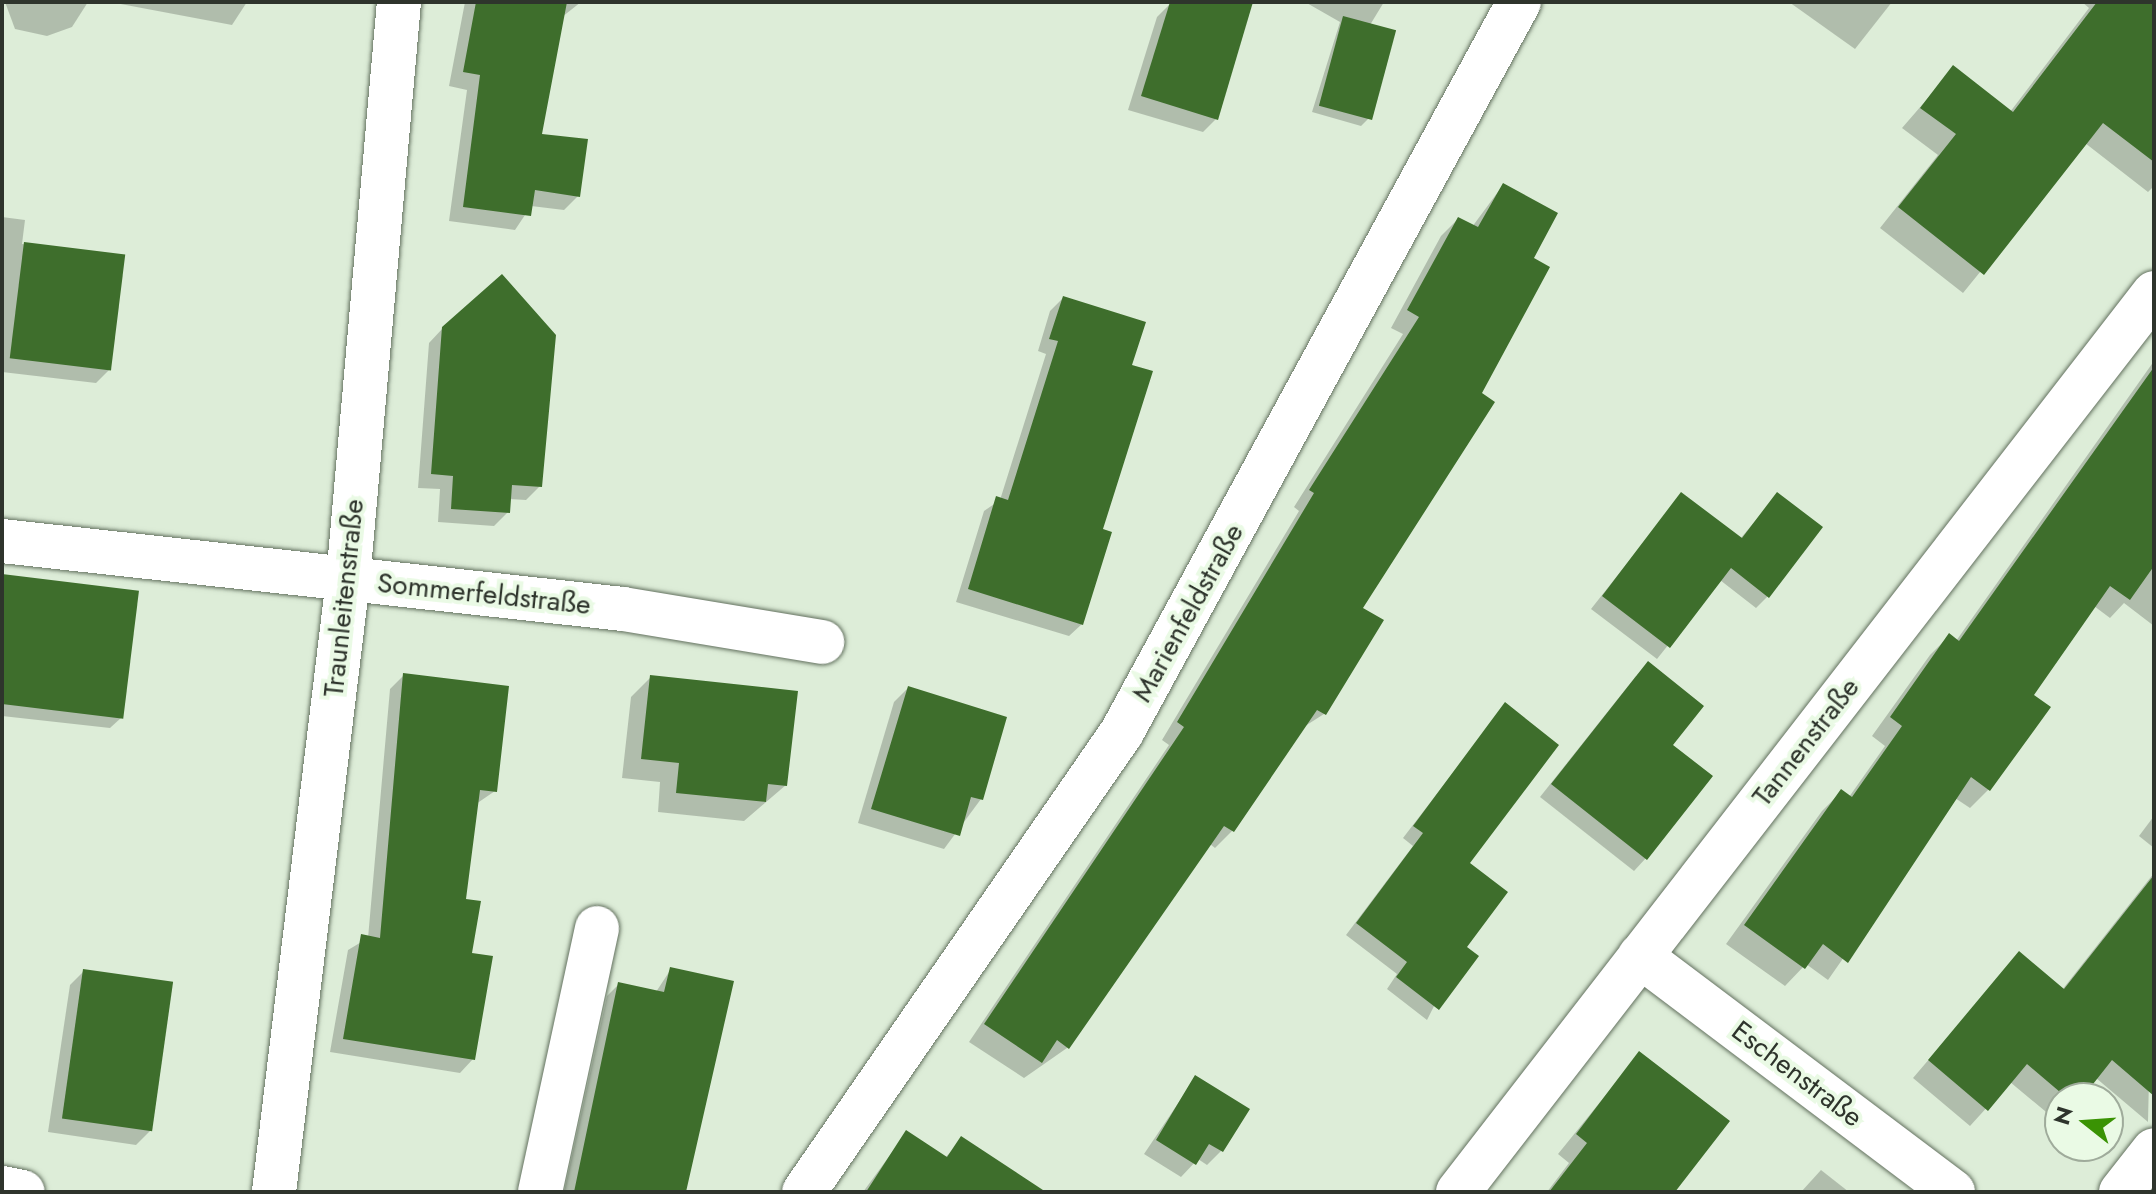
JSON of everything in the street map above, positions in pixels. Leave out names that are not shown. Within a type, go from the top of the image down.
[{"type":"street","name":"Traunleitenstraße","points":[[274,1192],[348,580],[399,2]]},
{"type":"street","name":"Marienfeldstraße","points":[[804,1192],[1122,732],[1519,2]]},
{"type":"street","name":"Tannenstraße","points":[[1458,1192],[2154,293]]},
{"type":"street","name":"Sommerfeldstraße","points":[[2,541],[623,609],[822,642]]},
{"type":"street","points":[[540,1192],[597,928]]},
{"type":"street","name":"Eschenstraße","points":[[1640,956],[1953,1192]]},
{"type":"street","points":[[2121,1192],[2154,1150]]},
{"type":"street","points":[[2,1188],[23,1192]]},
{"type":"building","points":[[476,2],[567,2],[542,134],[588,139],[580,197],[535,190],[531,216],[463,207],[480,75],[463,72]]},
{"type":"building","points":[[1170,2],[1253,2],[1218,120],[1141,96]]},
{"type":"building","points":[[2097,2],[2154,2],[2154,162],[2103,123],[1984,275],[1898,207],[1956,134],[1920,108],[1953,65],[2013,112]]},
{"type":"building","points":[[1343,16],[1396,30],[1372,120],[1319,106]]},
{"type":"building","points":[[1503,183],[1558,213],[1534,258],[1550,267],[1482,393],[1495,402],[1363,608],[1384,620],[1326,715],[1317,710],[1234,832],[1224,826],[1069,1049],[1057,1040],[1042,1063],[984,1024],[1184,727],[1177,722],[1314,493],[1309,490],[1419,317],[1407,310],[1458,217],[1478,227]]},
{"type":"building","points":[[24,242],[125,254],[111,371],[10,358]]},
{"type":"building","points":[[502,274],[556,335],[542,487],[512,485],[510,513],[451,509],[453,476],[431,474],[442,327]]},
{"type":"building","points":[[1063,296],[1146,322],[1132,365],[1153,371],[1103,529],[1112,532],[1083,625],[968,589],[996,496],[1008,500],[1058,341],[1049,339]]},
{"type":"building","points":[[2154,367],[2154,566],[2130,600],[2110,586],[2034,695],[2051,707],[1990,791],[1971,777],[1848,963],[1823,944],[1805,969],[1744,925],[1841,789],[1852,797],[1902,726],[1890,717],[1949,633],[1959,641]]},
{"type":"building","points":[[1681,492],[1742,538],[1777,492],[1823,527],[1769,598],[1731,568],[1670,648],[1602,596]]},
{"type":"building","points":[[2,574],[139,591],[123,719],[2,704]]},
{"type":"building","points":[[1648,661],[1704,706],[1673,745],[1713,776],[1647,860],[1551,784]]},
{"type":"building","points":[[403,673],[509,686],[497,792],[480,790],[466,899],[481,901],[472,953],[493,956],[475,1060],[343,1039],[361,934],[380,938]]},
{"type":"building","points":[[650,675],[798,691],[787,786],[768,784],[766,802],[676,793],[679,763],[641,759]]},
{"type":"building","points":[[908,686],[1007,717],[983,800],[971,797],[960,836],[871,809]]},
{"type":"building","points":[[1505,702],[1559,745],[1470,863],[1508,892],[1467,947],[1479,956],[1439,1010],[1396,977],[1407,962],[1356,923],[1423,833],[1413,826]]},
{"type":"building","points":[[2154,875],[2154,1096],[2112,1060],[2095,1082],[2048,1082],[2027,1064],[1988,1111],[1928,1060],[2019,951],[2064,989]]},
{"type":"building","points":[[670,967],[734,981],[686,1192],[574,1192],[618,982],[664,992]]},
{"type":"building","points":[[83,969],[173,982],[152,1131],[62,1119]]},
{"type":"building","points":[[1639,1051],[1730,1121],[1675,1192],[1549,1192],[1587,1143],[1576,1134]]},
{"type":"building","points":[[1195,1075],[1250,1109],[1223,1152],[1209,1144],[1196,1165],[1156,1140]]},
{"type":"building","points":[[906,1130],[947,1157],[961,1136],[1046,1192],[866,1192]]}]
